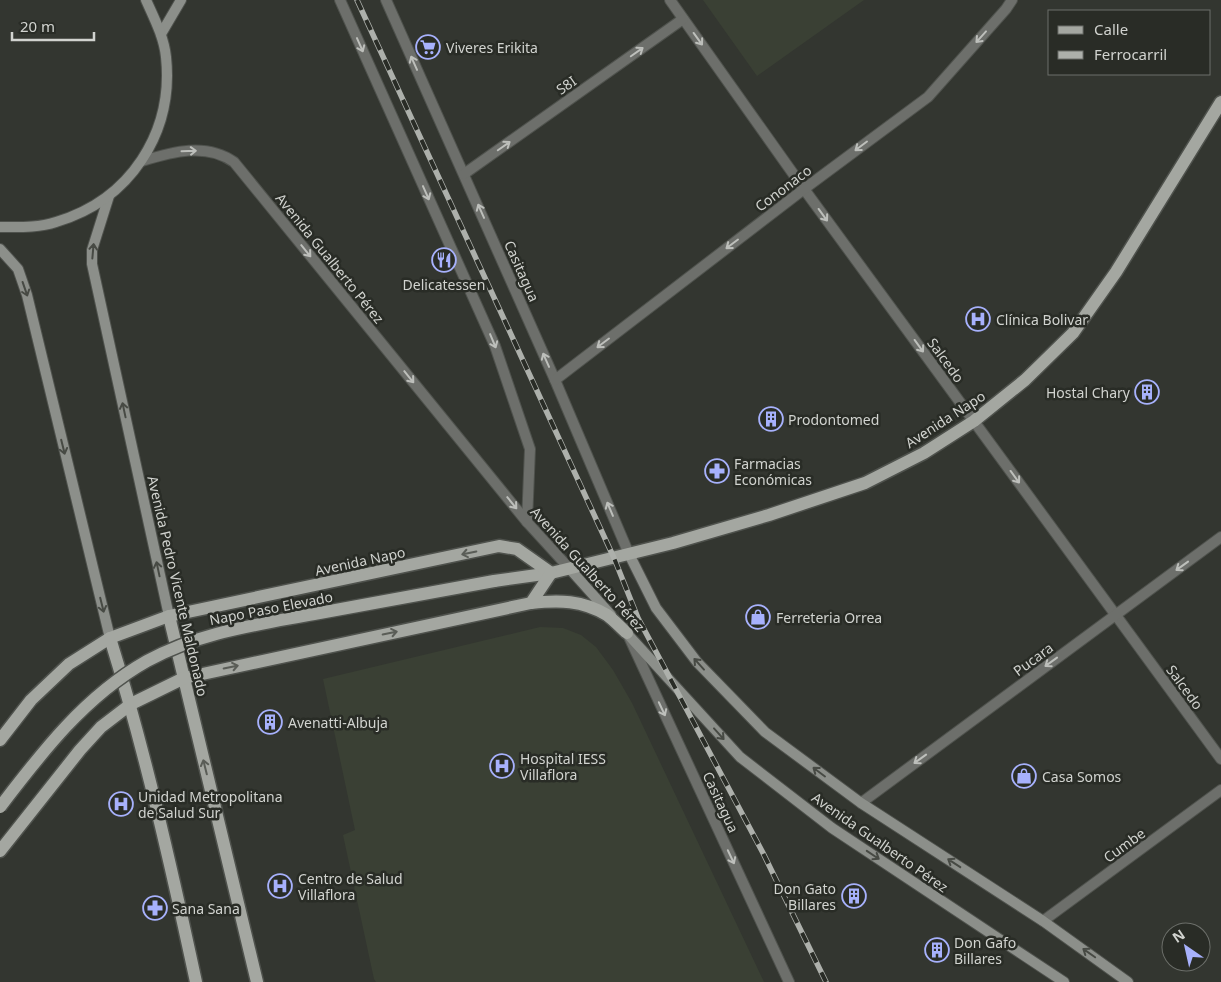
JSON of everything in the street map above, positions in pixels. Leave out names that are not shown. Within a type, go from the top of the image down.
[{"type":"main road","points":[[0,227],[25,228],[55,223],[84,212],[109,196],[127,180],[142,161],[155,137],[164,110],[167,83],[166,56],[161,34],[146,0]]},
{"type":"main road","points":[[161,34],[181,0]]},
{"type":"main road","name":"Avenida Napo","points":[[0,740],[31,700],[69,664],[110,638],[169,616],[499,546],[517,549],[551,573],[673,543],[769,515],[865,483],[924,453],[974,421],[1025,380],[1073,333],[1116,272],[1221,102]]},
{"type":"main road","name":"Avenida Pedro Vicente Maldonado","points":[[109,196],[92,250],[92,264],[169,616],[257,982]]},
{"type":"main road","points":[[0,249],[18,269],[27,295],[110,638],[131,704],[168,852],[196,982]]},
{"type":"main road","name":"Avenida Gualberto Pérez","points":[[629,554],[656,608],[697,662],[765,732],[860,803],[1043,921],[1128,982]]},
{"type":"main road","name":"Avenida Gualberto Pérez","points":[[569,568],[740,757],[832,828],[1064,982]]},
{"type":"main road","points":[[531,603],[551,573]]},
{"type":"main road","name":"Napo Paso Elevado","points":[[0,807],[35,761],[75,716],[126,675],[146,662],[176,647],[222,631],[494,581],[551,573]]},
{"type":"main road","points":[[0,851],[101,726],[131,704],[184,678],[531,603],[557,600],[583,604],[607,616],[627,634]]},
{"type":"street","points":[[340,0],[495,346],[530,449],[527,522]]},
{"type":"street","name":"Casitagua","points":[[386,0],[555,380],[629,554]]},
{"type":"street","name":"Salcedo","points":[[670,0],[804,189],[1221,759]]},
{"type":"street","name":"Cononaco","points":[[555,380],[804,189],[928,97],[1012,0]]},
{"type":"street","name":"S8I","points":[[464,174],[684,19]]},
{"type":"street","name":"Avenida Gualberto Pérez","points":[[142,161],[187,150],[223,154],[234,162],[527,522],[569,568]]},
{"type":"street","name":"Pucara","points":[[860,803],[1221,537]]},
{"type":"street","name":"Casitagua","points":[[627,634],[789,982]]},
{"type":"street","name":"Cumbe","points":[[1043,921],[1221,790]]},
{"type":"shaded area","points":[[703,0],[864,0],[757,76]]},
{"type":"shaded area","name":"Hospital IESS Villaflora","points":[[540,627],[563,628],[581,635],[596,647],[613,670],[632,703],[764,982],[376,982],[374,979],[343,835],[355,830],[323,679]]},
{"type":"railway","points":[[357,0],[614,558],[638,618],[763,853],[826,982]]},
{"type":"place","name":"Viveres Erikita","points":[[428,47]]},
{"type":"place","name":"Delicatessen","points":[[444,260]]},
{"type":"place","name":"Clínica Bolivar","points":[[978,319]]},
{"type":"place","name":"Hostal Chary","points":[[1147,392]]},
{"type":"place","name":"Prodontomed","points":[[771,419]]},
{"type":"place","name":"Farmacias Económicas","points":[[717,471]]},
{"type":"place","name":"Ferreteria Orrea","points":[[758,617]]},
{"type":"place","name":"Avenatti-Albuja","points":[[270,722]]},
{"type":"place","name":"Hospital IESS Villaflora","points":[[502,766]]},
{"type":"place","name":"Casa Somos","points":[[1024,776]]},
{"type":"place","name":"Unidad Metropolitana de Salud Sur","points":[[121,804]]},
{"type":"place","name":"Centro de Salud Villaflora","points":[[280,886]]},
{"type":"place","name":"Don Gato Billares","points":[[854,896]]},
{"type":"place","name":"Sana Sana","points":[[155,908]]},
{"type":"place","name":"Don Gafo Billares","points":[[937,950]]}]
